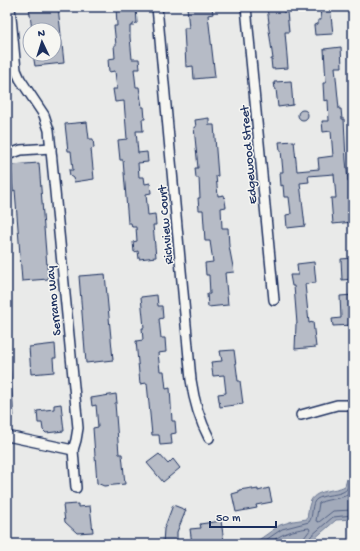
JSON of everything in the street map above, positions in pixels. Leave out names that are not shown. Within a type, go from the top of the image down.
[{"type":"street","name":"Serrano Way","points":[[10,7],[10,42],[16,70],[20,80],[44,115],[49,130],[78,428],[73,450],[76,488]]},
{"type":"street","name":"Richview Court","points":[[157,7],[191,380],[195,404],[201,423],[209,438]]},
{"type":"street","name":"Edgewood Street","points":[[246,7],[274,300]]},
{"type":"street","points":[[7,155],[21,150],[51,148]]},
{"type":"street","points":[[301,415],[337,405],[353,405]]},
{"type":"street","points":[[7,436],[73,450]]},
{"type":"water","points":[[7,322],[14,416],[7,414]]},
{"type":"water","points":[[353,477],[353,519],[336,520],[314,539],[311,544],[253,544],[280,525],[307,519],[308,509],[312,498],[320,493],[345,486],[347,479]]},
{"type":"building","points":[[29,7],[58,7],[60,22],[31,22]]},
{"type":"building","points":[[116,7],[136,7],[137,23],[130,26],[130,37],[132,59],[139,59],[140,69],[134,69],[136,87],[139,87],[142,107],[144,107],[145,119],[142,119],[143,131],[136,131],[138,153],[147,152],[148,162],[138,163],[139,177],[144,177],[145,184],[150,183],[151,193],[146,194],[148,215],[155,214],[156,225],[153,225],[156,257],[139,259],[138,251],[134,252],[133,242],[137,241],[136,227],[132,227],[131,223],[128,223],[123,160],[120,160],[118,140],[127,139],[124,101],[115,102],[113,89],[117,89],[115,71],[109,72],[108,59],[115,58],[114,45],[116,45],[114,26],[117,26]]},
{"type":"building","points":[[187,7],[212,7],[213,14],[208,15],[215,77],[194,79],[193,66],[186,67],[184,28],[189,28]]},
{"type":"building","points":[[267,7],[283,7],[283,12],[287,12],[289,32],[285,32],[288,68],[272,69],[271,59],[273,59]]},
{"type":"building","points":[[320,7],[330,7],[333,34],[315,35],[314,25],[318,24],[318,20],[321,20]]},
{"type":"building","points":[[62,44],[64,63],[35,66],[34,62],[62,62]]},
{"type":"building","points":[[341,47],[342,67],[335,67],[339,109],[341,109],[342,119],[344,119],[346,160],[348,181],[350,181],[353,222],[333,224],[331,198],[336,198],[334,174],[308,176],[309,182],[300,183],[305,226],[287,228],[286,215],[291,214],[289,197],[284,197],[283,185],[281,186],[280,172],[283,172],[279,142],[294,141],[297,171],[319,169],[318,158],[333,156],[331,131],[323,132],[322,121],[329,121],[328,100],[324,101],[323,83],[326,83],[324,49]]},
{"type":"building","points":[[291,81],[293,105],[278,107],[274,82]]},
{"type":"building","points":[[301,110],[305,110],[307,111],[307,119],[301,120],[298,117],[298,113]]},
{"type":"building","points":[[209,118],[209,125],[214,125],[218,196],[224,195],[226,207],[221,208],[222,228],[228,228],[229,246],[234,272],[225,273],[228,305],[208,307],[207,294],[210,294],[209,275],[206,275],[205,263],[213,262],[210,241],[205,241],[203,210],[199,210],[199,178],[196,178],[195,168],[198,168],[194,127],[196,127],[195,120]]},
{"type":"building","points":[[87,122],[89,139],[93,139],[94,148],[91,149],[94,179],[74,182],[73,178],[70,176],[69,170],[73,170],[71,151],[68,151],[65,124]]},
{"type":"building","points":[[39,163],[48,279],[22,281],[15,190],[13,191],[11,165]]},
{"type":"building","points":[[353,258],[353,279],[342,280],[341,259]]},
{"type":"building","points":[[314,262],[316,283],[305,284],[309,323],[313,322],[316,347],[295,349],[297,324],[294,286],[292,286],[290,275],[298,275],[297,264]]},
{"type":"building","points":[[105,274],[113,360],[86,363],[79,276]]},
{"type":"building","points":[[157,295],[158,306],[162,306],[163,318],[159,319],[161,338],[165,338],[166,352],[158,353],[160,371],[164,371],[166,389],[170,388],[172,421],[175,421],[176,433],[171,434],[172,444],[160,445],[159,435],[152,435],[147,383],[140,384],[136,341],[143,340],[142,328],[144,328],[141,297]]},
{"type":"building","points":[[353,295],[353,325],[333,326],[332,319],[341,318],[340,296]]},
{"type":"building","points":[[55,344],[56,358],[53,358],[54,372],[31,374],[29,347]]},
{"type":"building","points":[[234,350],[243,404],[220,407],[218,394],[226,393],[224,375],[213,376],[211,362],[222,361],[220,351]]},
{"type":"building","points":[[116,394],[117,403],[115,403],[119,454],[122,454],[125,484],[104,486],[97,483],[93,428],[98,427],[96,405],[92,406],[91,398]]},
{"type":"building","points":[[61,404],[64,431],[46,433],[43,430],[42,423],[38,423],[37,411],[54,409],[54,405]]},
{"type":"building","points":[[159,454],[168,464],[173,459],[180,468],[163,482],[147,463]]},
{"type":"building","points":[[252,488],[252,490],[258,489],[258,491],[269,488],[272,502],[256,505],[257,508],[236,512],[232,494],[239,492],[239,490]]},
{"type":"building","points":[[78,504],[78,507],[90,506],[93,532],[77,533],[65,522],[63,505]]},
{"type":"building","points":[[173,505],[186,510],[177,532],[177,544],[163,543],[164,529]]},
{"type":"building","points":[[221,521],[224,541],[192,544],[190,529],[201,528],[200,524]]}]
